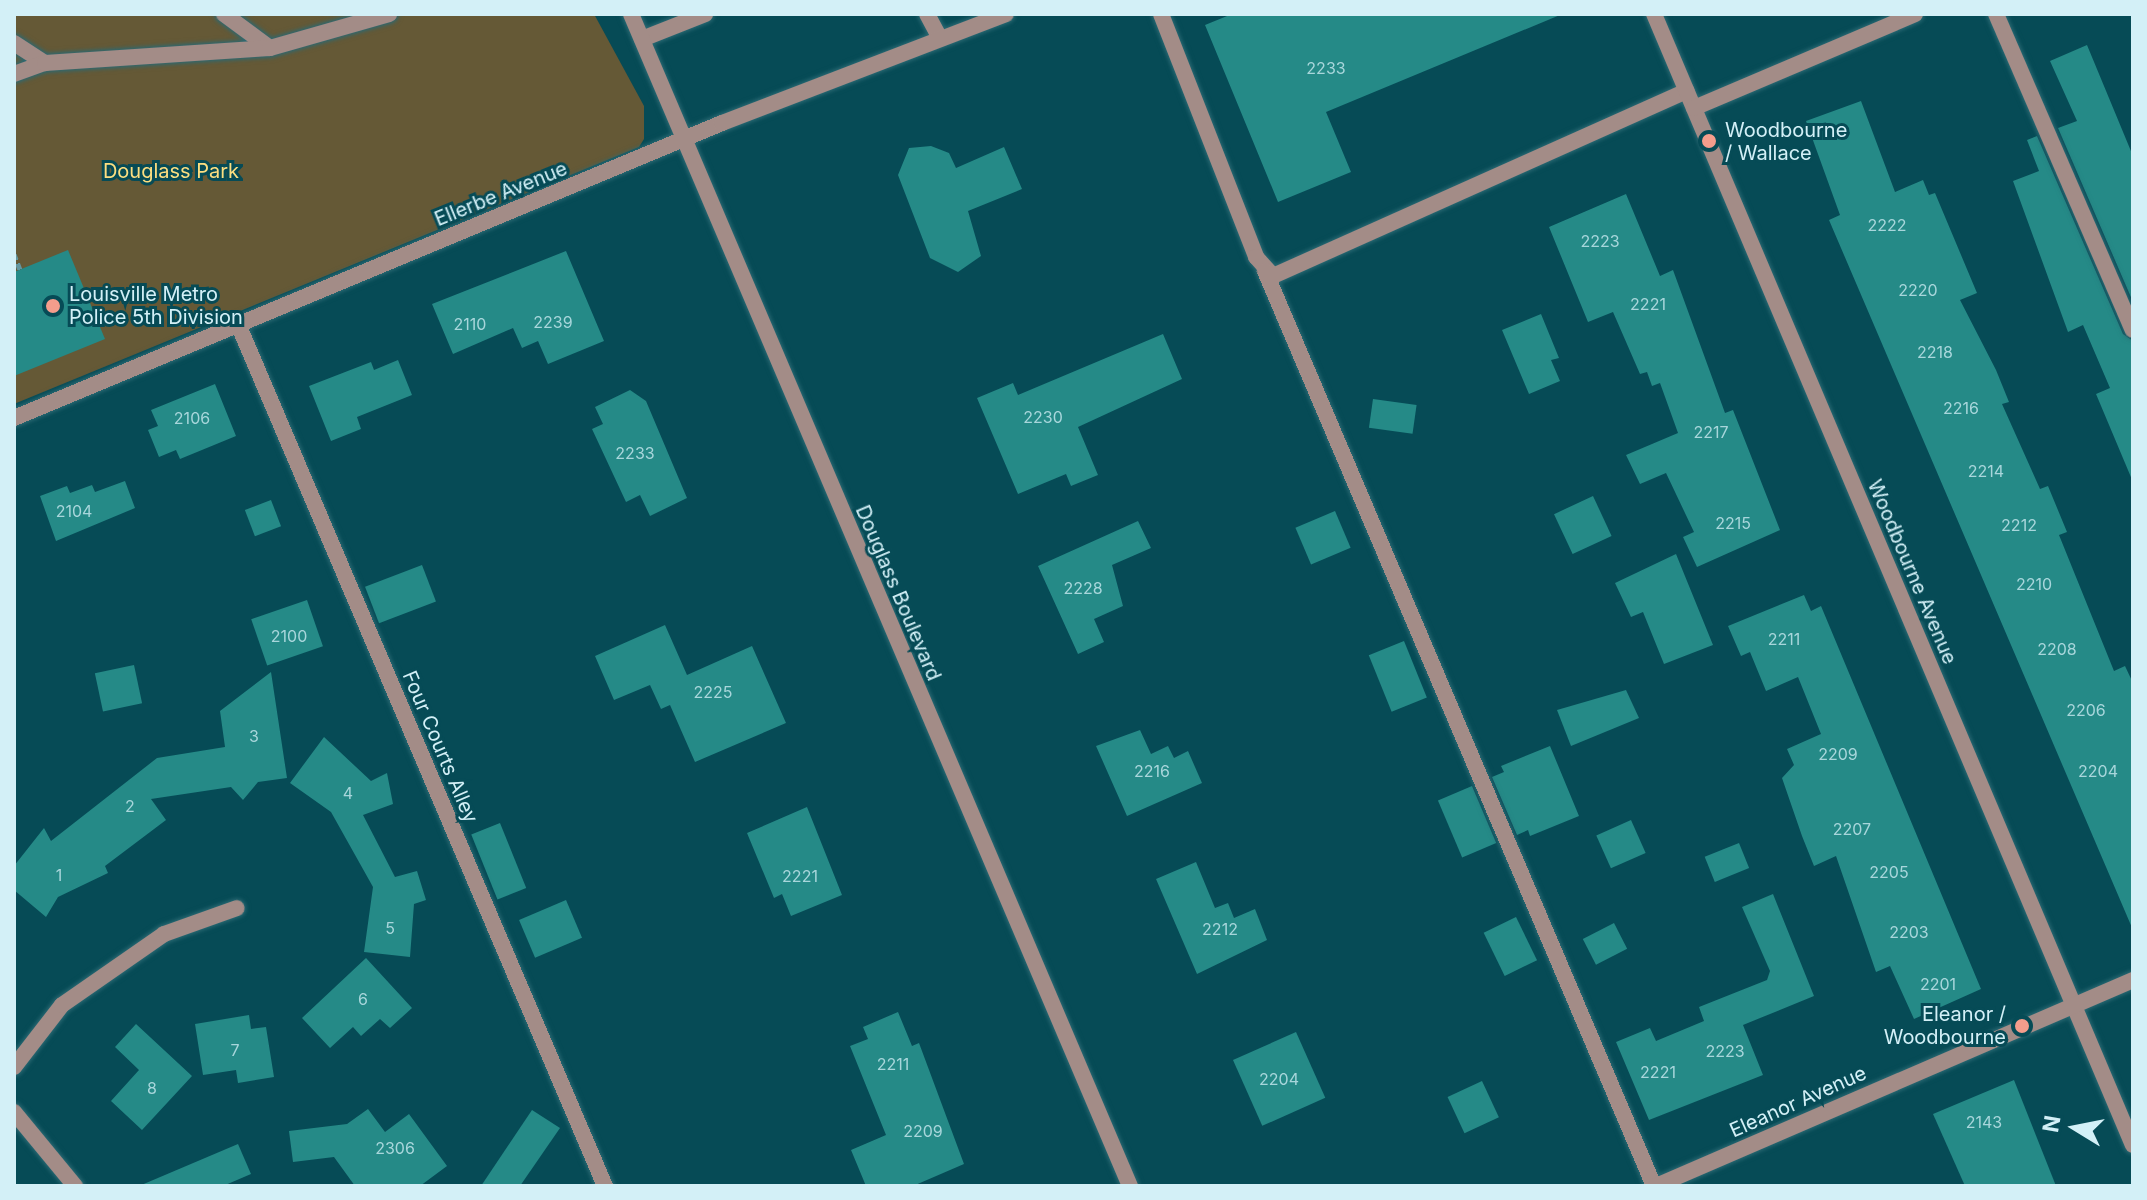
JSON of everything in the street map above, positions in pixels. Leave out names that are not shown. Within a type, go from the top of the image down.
[{"type":"street","points":[[224,14],[270,48]]},
{"type":"street","points":[[14,74],[45,63],[270,48],[389,14]]},
{"type":"street","name":"Douglass Boulevard","points":[[631,14],[1130,1186]]},
{"type":"street","points":[[642,39],[705,14]]},
{"type":"street","points":[[927,14],[940,38]]},
{"type":"street","name":"Ellerbe Avenue","points":[[14,418],[684,139],[1006,14]]},
{"type":"street","points":[[1161,14],[1265,271],[1655,1186]]},
{"type":"street","name":"Woodbourne Avenue","points":[[1654,14],[2133,1145]]},
{"type":"street","points":[[1694,108],[1915,14]]},
{"type":"street","points":[[1996,14],[2133,330]]},
{"type":"street","points":[[14,43],[45,63]]},
{"type":"street","points":[[1265,271],[1284,273],[1687,91]]},
{"type":"street","name":"Four Courts Alley","points":[[238,324],[605,1186]]},
{"type":"street","points":[[14,1067],[62,1005],[164,934],[237,908]]},
{"type":"street","name":"Eleanor Avenue","points":[[1655,1186],[2133,980]]},
{"type":"street","points":[[14,1112],[75,1186]]},
{"type":"path","points":[[14,254],[17,268]]},
{"type":"green space","name":"Douglass Park","points":[[14,14],[594,14],[644,106],[644,139],[639,147],[14,404]]},
{"type":"building","points":[[1232,14],[1560,15],[1326,112],[1351,172],[1278,202],[1205,25]]},
{"type":"building","points":[[2087,45],[2133,156],[2133,302],[2058,128],[2077,121],[2050,61]]},
{"type":"building","points":[[1861,101],[1895,192],[1923,180],[1929,195],[1935,193],[1977,293],[1960,300],[2009,402],[2002,404],[2040,489],[2048,486],[2067,532],[2059,535],[2114,671],[2125,666],[2133,683],[2133,930],[1829,220],[1840,215],[1806,121]]},
{"type":"building","points":[[2037,136],[2123,334],[2133,341],[2133,482],[2096,394],[2110,388],[2083,325],[2068,332],[2013,181],[2039,171],[2027,140]]},
{"type":"building","points":[[931,146],[949,153],[956,168],[1004,147],[1022,189],[968,211],[981,256],[958,272],[930,258],[898,175],[909,148]]},
{"type":"building","points":[[1626,194],[1660,276],[1673,270],[1725,413],[1733,410],[1780,530],[1697,567],[1683,537],[1694,532],[1666,473],[1640,484],[1626,455],[1678,433],[1660,383],[1652,386],[1647,372],[1640,374],[1613,312],[1588,322],[1549,227]]},
{"type":"building","name":"Louisville Metro Police 5th Division","points":[[68,250],[105,339],[14,376],[14,272]]},
{"type":"building","points":[[566,251],[604,341],[548,364],[538,341],[522,348],[513,328],[453,354],[432,304]]},
{"type":"building","points":[[1541,314],[1559,358],[1551,360],[1560,381],[1529,394],[1502,330]]},
{"type":"building","points":[[1163,334],[1182,379],[1078,427],[1098,475],[1071,486],[1066,474],[1018,494],[977,398],[1013,383],[1018,395]]},
{"type":"building","points":[[398,360],[412,395],[357,417],[361,429],[331,441],[309,386],[371,362],[374,370]]},
{"type":"building","points":[[215,384],[236,436],[180,459],[176,450],[159,457],[148,430],[158,426],[151,410]]},
{"type":"building","points":[[630,390],[646,401],[687,498],[650,516],[640,495],[626,502],[592,429],[603,424],[595,407]]},
{"type":"building","points":[[1373,399],[1417,405],[1413,434],[1369,428]]},
{"type":"building","points":[[125,481],[135,508],[56,541],[40,496],[67,486],[70,493],[92,485],[95,492]]},
{"type":"building","points":[[1593,496],[1612,536],[1573,554],[1554,514]]},
{"type":"building","points":[[271,500],[281,526],[255,536],[245,510]]},
{"type":"building","points":[[1335,511],[1351,548],[1311,565],[1295,528]]},
{"type":"building","points":[[1138,521],[1151,548],[1112,565],[1123,606],[1094,619],[1104,642],[1078,654],[1038,566]]},
{"type":"building","points":[[1676,554],[1713,645],[1664,664],[1643,612],[1631,617],[1615,583]]},
{"type":"building","points":[[422,565],[436,601],[379,623],[365,587]]},
{"type":"building","points":[[1804,595],[1811,611],[1821,606],[1981,989],[1914,1019],[1890,966],[1876,972],[1836,856],[1814,866],[1782,778],[1794,765],[1787,749],[1821,734],[1798,677],[1766,691],[1750,652],[1741,656],[1728,626]]},
{"type":"building","points":[[307,600],[323,646],[267,666],[251,619]]},
{"type":"building","points":[[665,625],[687,675],[752,646],[786,723],[695,762],[670,705],[661,709],[650,685],[614,700],[595,656]]},
{"type":"building","points":[[1404,641],[1427,698],[1392,712],[1369,655]]},
{"type":"building","points":[[134,665],[142,703],[103,711],[95,673]]},
{"type":"building","points":[[271,672],[287,778],[258,782],[243,800],[231,787],[151,799],[166,820],[105,866],[108,873],[58,897],[46,917],[14,890],[14,866],[44,828],[51,841],[157,758],[225,747],[220,711]]},
{"type":"building","points":[[1626,690],[1639,718],[1571,746],[1557,710]]},
{"type":"building","points":[[1140,730],[1151,754],[1168,746],[1174,758],[1188,751],[1202,783],[1127,816],[1096,746]]},
{"type":"building","points":[[324,737],[371,781],[387,773],[393,804],[363,815],[395,877],[417,871],[426,900],[414,904],[410,957],[364,952],[373,887],[331,812],[290,783]]},
{"type":"building","points":[[1550,746],[1579,816],[1530,836],[1528,830],[1517,835],[1492,777],[1504,772],[1501,766]]},
{"type":"building","points":[[1472,786],[1496,843],[1462,858],[1438,800]]},
{"type":"building","points":[[807,807],[842,895],[791,916],[782,894],[774,898],[747,833]]},
{"type":"building","points":[[1631,820],[1646,853],[1611,868],[1596,835]]},
{"type":"building","points":[[500,823],[526,888],[497,900],[471,835]]},
{"type":"building","points":[[1739,843],[1749,868],[1715,882],[1705,857]]},
{"type":"building","points":[[1196,862],[1215,908],[1228,903],[1234,918],[1255,909],[1267,940],[1197,974],[1156,879]]},
{"type":"building","points":[[1773,894],[1814,996],[1743,1025],[1763,1075],[1649,1120],[1616,1042],[1650,1028],[1656,1041],[1704,1021],[1699,1007],[1767,980],[1770,971],[1742,907]]},
{"type":"building","points":[[566,900],[582,938],[535,958],[519,920]]},
{"type":"building","points":[[1516,917],[1537,960],[1505,976],[1484,933]]},
{"type":"building","points":[[1614,923],[1627,949],[1596,965],[1583,939]]},
{"type":"building","points":[[366,958],[412,1008],[390,1028],[380,1019],[361,1036],[353,1027],[330,1048],[302,1018]]},
{"type":"building","points":[[898,1012],[912,1046],[919,1043],[964,1164],[913,1186],[866,1186],[851,1150],[886,1135],[850,1046],[868,1039],[863,1027]]},
{"type":"building","points":[[249,1015],[251,1029],[266,1027],[274,1077],[238,1083],[236,1070],[203,1075],[195,1024]]},
{"type":"building","points":[[136,1024],[192,1076],[142,1130],[111,1101],[139,1070],[115,1047]]},
{"type":"building","points":[[1296,1032],[1325,1098],[1262,1126],[1233,1060]]},
{"type":"building","points":[[2014,1080],[2056,1186],[1965,1186],[1933,1114]]},
{"type":"building","points":[[1482,1081],[1499,1117],[1464,1133],[1448,1097]]},
{"type":"building","points":[[368,1109],[385,1132],[409,1114],[447,1166],[420,1186],[355,1186],[334,1157],[293,1162],[289,1131],[347,1124]]},
{"type":"building","points":[[532,1110],[560,1128],[520,1186],[481,1186]]},
{"type":"building","points":[[238,1144],[251,1174],[223,1186],[139,1186]]},
{"type":"place","name":"Woodbourne / Wallace","points":[[1709,141]]},
{"type":"place","name":"Louisville Metro Police 5th Division","points":[[53,306]]},
{"type":"place","name":"Eleanor / Woodbourne","points":[[2022,1026]]}]
